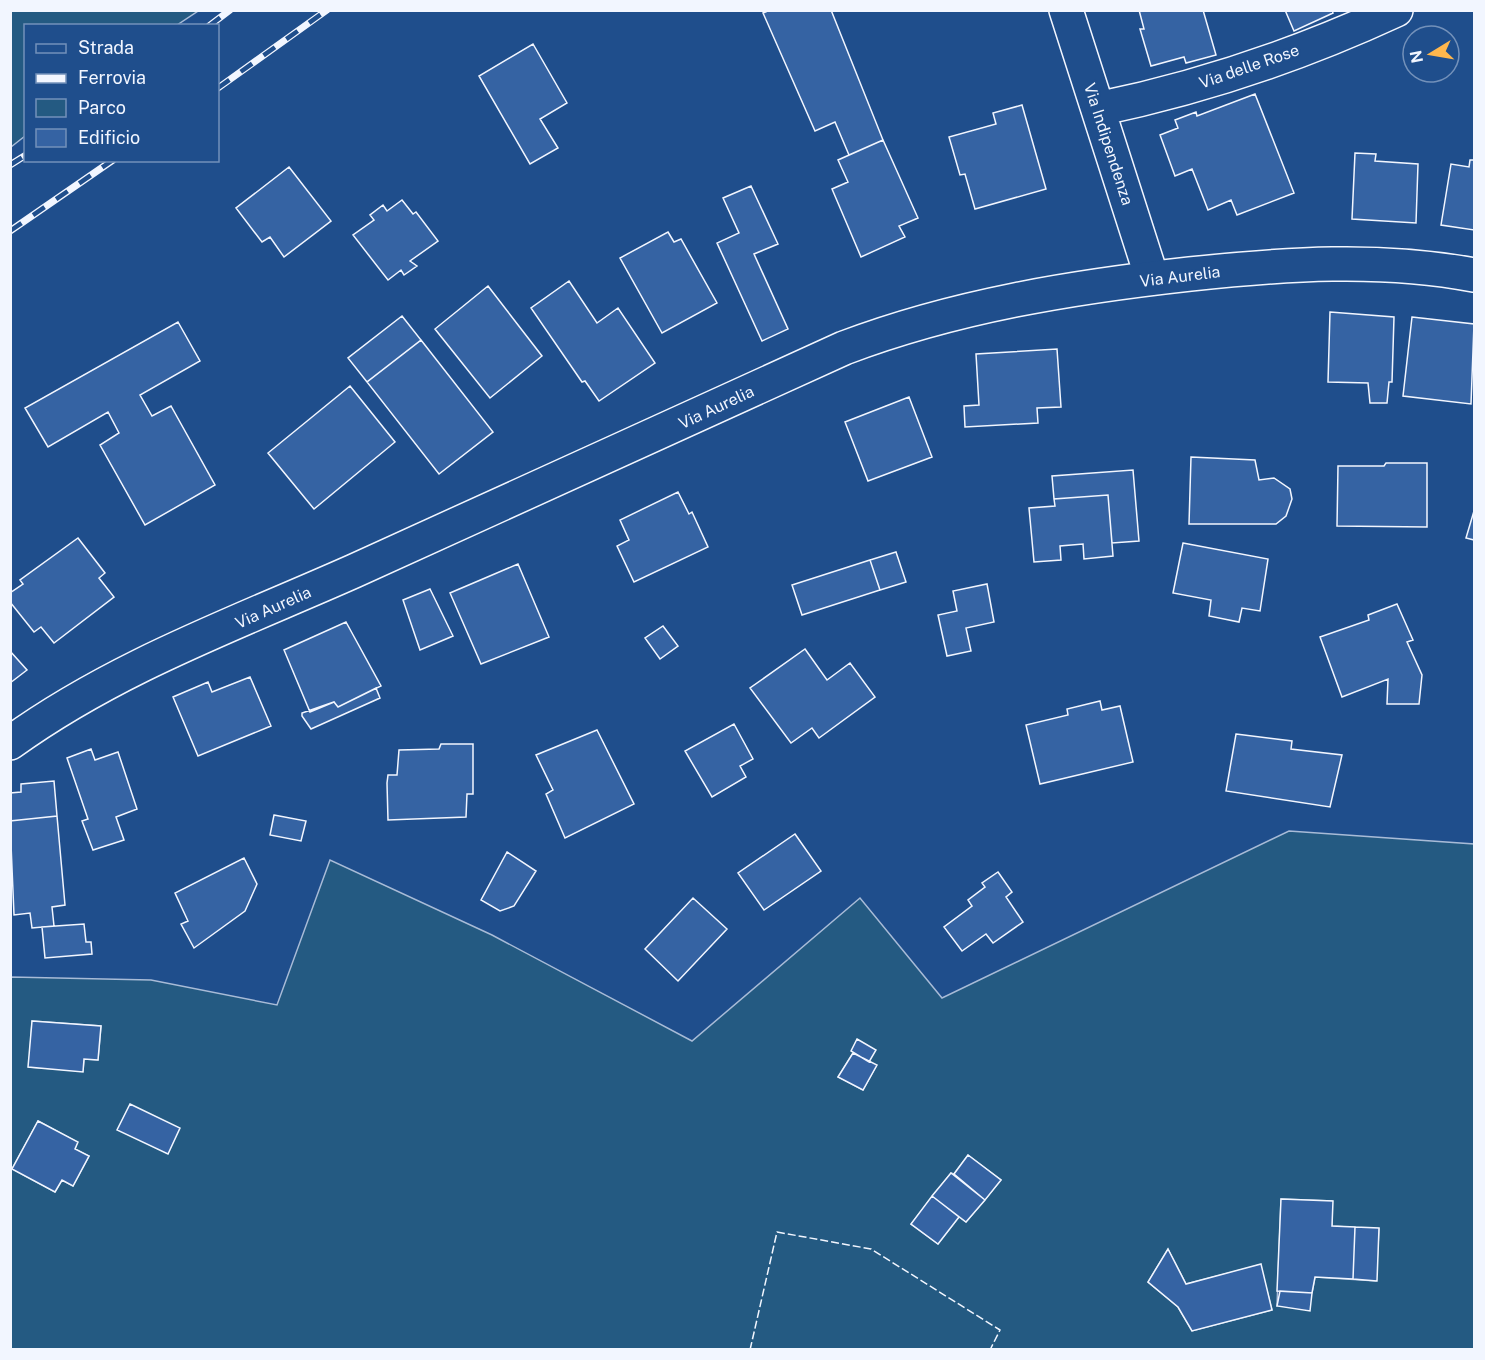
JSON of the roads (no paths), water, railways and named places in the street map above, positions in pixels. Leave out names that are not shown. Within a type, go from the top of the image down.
[{"type":"main road","name":"Via Indipendenza","points":[[1066,10],[1152,278]]},
{"type":"main road","name":"Via delle Rose","points":[[1098,109],[1148,99],[1247,69],[1356,29],[1396,10]]},
{"type":"main road","name":"Via Aurelia","points":[[10,743],[69,702],[147,662],[438,534],[844,348],[943,315],[1047,294],[1152,278],[1305,263],[1413,265],[1474,275]]},
{"type":"railway","points":[[212,24],[230,10]]},
{"type":"railway","points":[[219,87],[327,10]]},
{"type":"railway","points":[[10,165],[24,156]]},
{"type":"railway","points":[[10,231],[110,162]]}]
